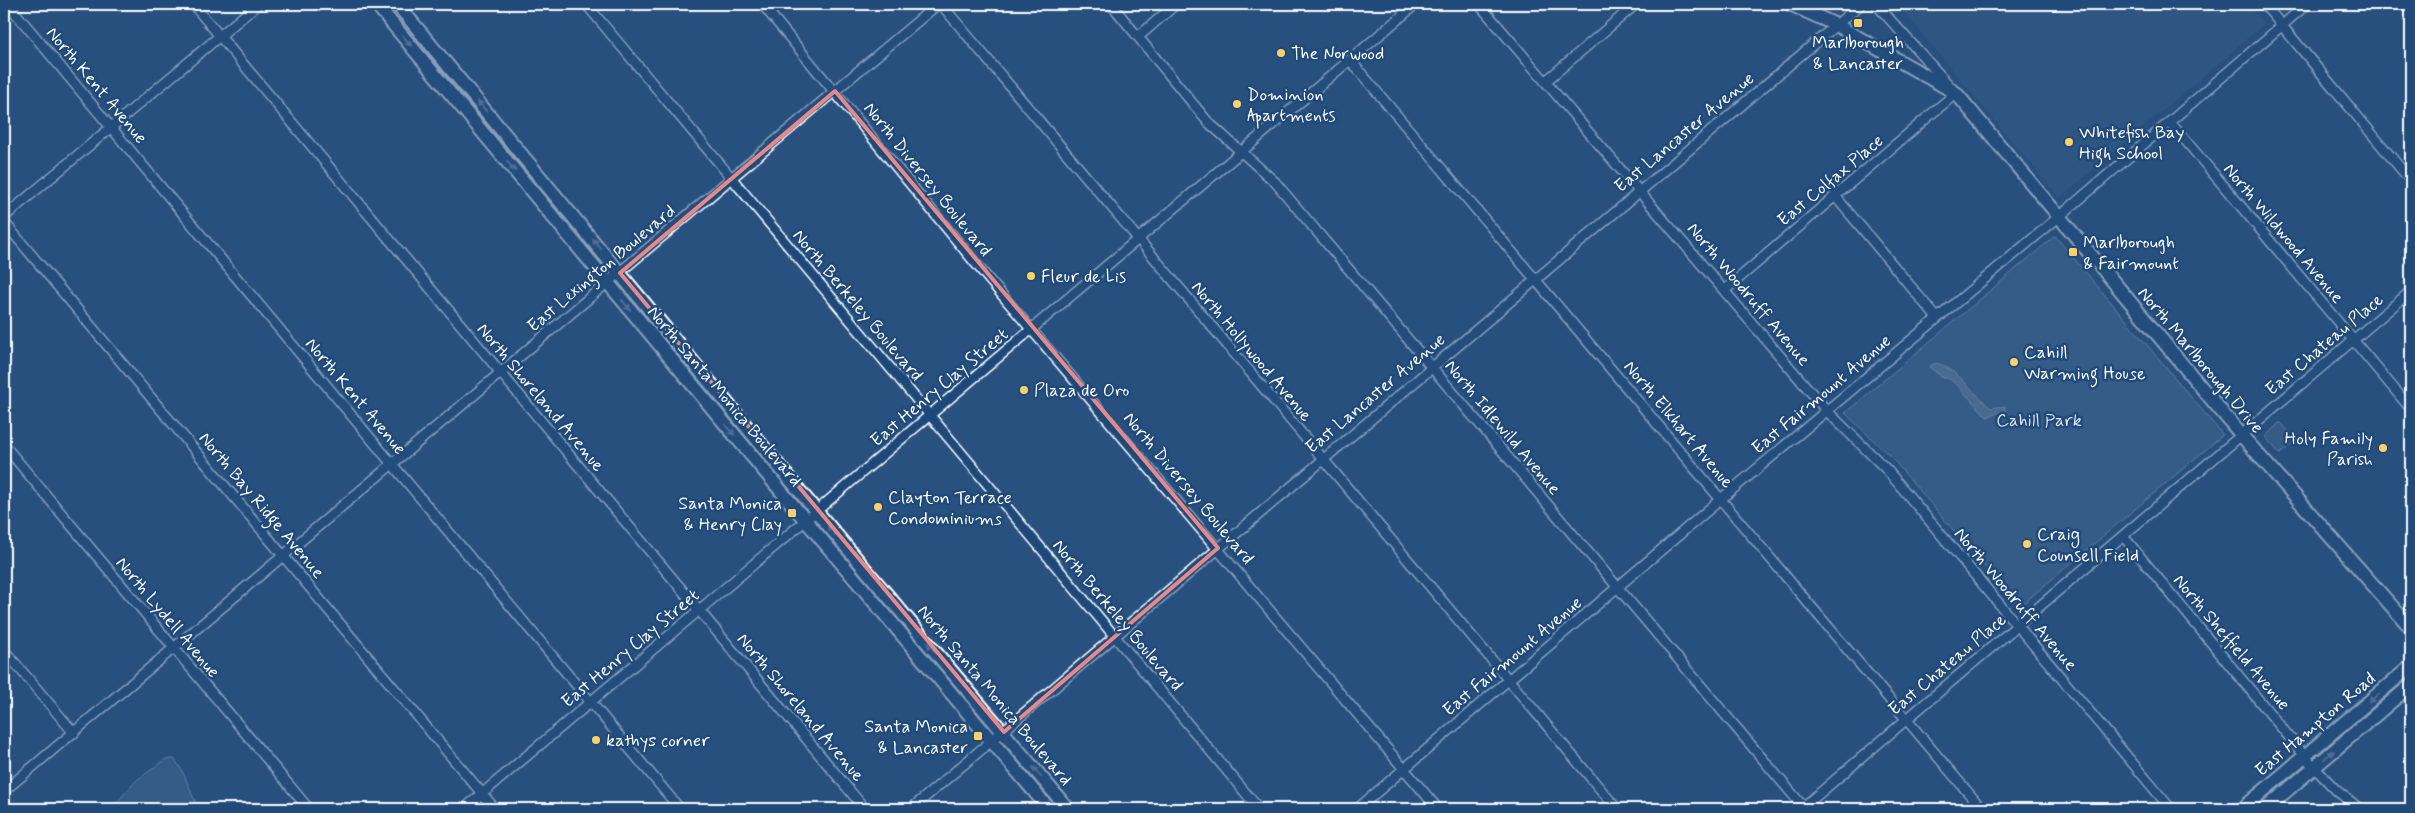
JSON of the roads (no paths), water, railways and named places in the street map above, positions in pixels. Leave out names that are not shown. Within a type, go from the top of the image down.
[{"type":"street","name":"North Kent Avenue","points":[[8,4],[680,809]]},
{"type":"street","name":"North Shoreland Avenue","points":[[194,4],[500,374],[865,809]]},
{"type":"street","points":[[4,217],[258,4]]},
{"type":"street","name":"North Santa Monica Boulevard","points":[[376,4],[806,521],[1049,809]]},
{"type":"street","name":"North Santa Monica Boulevard","points":[[397,4],[817,512],[1068,809]]},
{"type":"street","name":"North Berkeley Boulevard","points":[[586,4],[1259,809]]},
{"type":"street","name":"North Diversey Boulevard","points":[[762,4],[1032,329],[1438,809]]},
{"type":"street","name":"East Lexington Boulevard","points":[[4,791],[939,4]]},
{"type":"street","name":"North Hollywood Avenue","points":[[939,4],[1617,809]]},
{"type":"street","name":"North Idlewild Avenue","points":[[1110,4],[1208,122],[1231,145],[1242,151],[1275,182],[1803,809]]},
{"type":"street","points":[[1138,36],[1176,4]]},
{"type":"street","name":"East Henry Clay Street","points":[[464,809],[1416,4]]},
{"type":"street","name":"North Woodruff Avenue","points":[[1480,4],[1827,411],[1886,470],[2171,809]]},
{"type":"street","points":[[1546,81],[1636,4]]},
{"type":"street","name":"North Marlborough Drive","points":[[1790,4],[1836,25],[1956,94],[2242,436],[2411,628]]},
{"type":"street","name":"East Lancaster Avenue","points":[[911,809],[1004,732],[1639,190],[1861,4]]},
{"type":"street","points":[[1876,4],[1956,94]]},
{"type":"street","points":[[2264,4],[2411,181]]},
{"type":"street","name":"East Fairmount Avenue","points":[[1357,809],[1721,499],[2059,217],[2307,4]]},
{"type":"street","name":"North Elkhart Avenue","points":[[1350,60],[1982,809]]},
{"type":"street","name":"East Colfax Place","points":[[1725,290],[1956,94]]},
{"type":"street","name":"North Wildwood Avenue","points":[[2170,122],[2411,409]]},
{"type":"street","points":[[1835,196],[1937,318]]},
{"type":"street","name":"North Bay Ridge Avenue","points":[[4,222],[495,809]]},
{"type":"street","name":"East Chateau Place","points":[[1803,809],[2411,291]]},
{"type":"street","name":"North Lydell Avenue","points":[[4,445],[309,809]]},
{"type":"street","name":"North Sheffield Avenue","points":[[2123,536],[2314,767],[2337,791],[2360,809]]},
{"type":"street","points":[[4,650],[74,733]]},
{"type":"street","name":"East Hampton Road","points":[[2242,809],[2411,666]]},
{"type":"street","name":"East Hampton Road","points":[[2265,809],[2411,685]]},
{"type":"water","points":[[1935,363],[1950,369],[1991,408],[2005,406],[2006,410],[1987,417],[1957,385],[1929,367]]},
{"type":"place","name":"Marlborough & Lancaster","points":[[1858,23]]},
{"type":"place","name":"The Norwood","points":[[1281,53]]},
{"type":"place","name":"Dominion Apartments","points":[[1237,104]]},
{"type":"place","name":"Whitefish Bay High School","points":[[2069,142]]},
{"type":"place","name":"Marlborough & Fairmount","points":[[2073,252]]},
{"type":"place","name":"Fleur de Lis","points":[[1031,276]]},
{"type":"place","name":"Cahill Warming House","points":[[2014,362]]},
{"type":"place","name":"Plaza de Oro","points":[[1024,390]]},
{"type":"place","name":"Holy Family Parish","points":[[2383,448]]},
{"type":"place","name":"Clayton Terrace Condominiums","points":[[878,507]]},
{"type":"place","name":"Santa Monica & Henry Clay","points":[[792,513]]},
{"type":"place","name":"Craig Counsell Field","points":[[2027,544]]},
{"type":"place","name":"Santa Monica & Lancaster","points":[[978,736]]},
{"type":"place","name":"kathys corner","points":[[596,740]]},
{"type":"park label","name":"Cahill Park","points":[[2039,420]]}]
